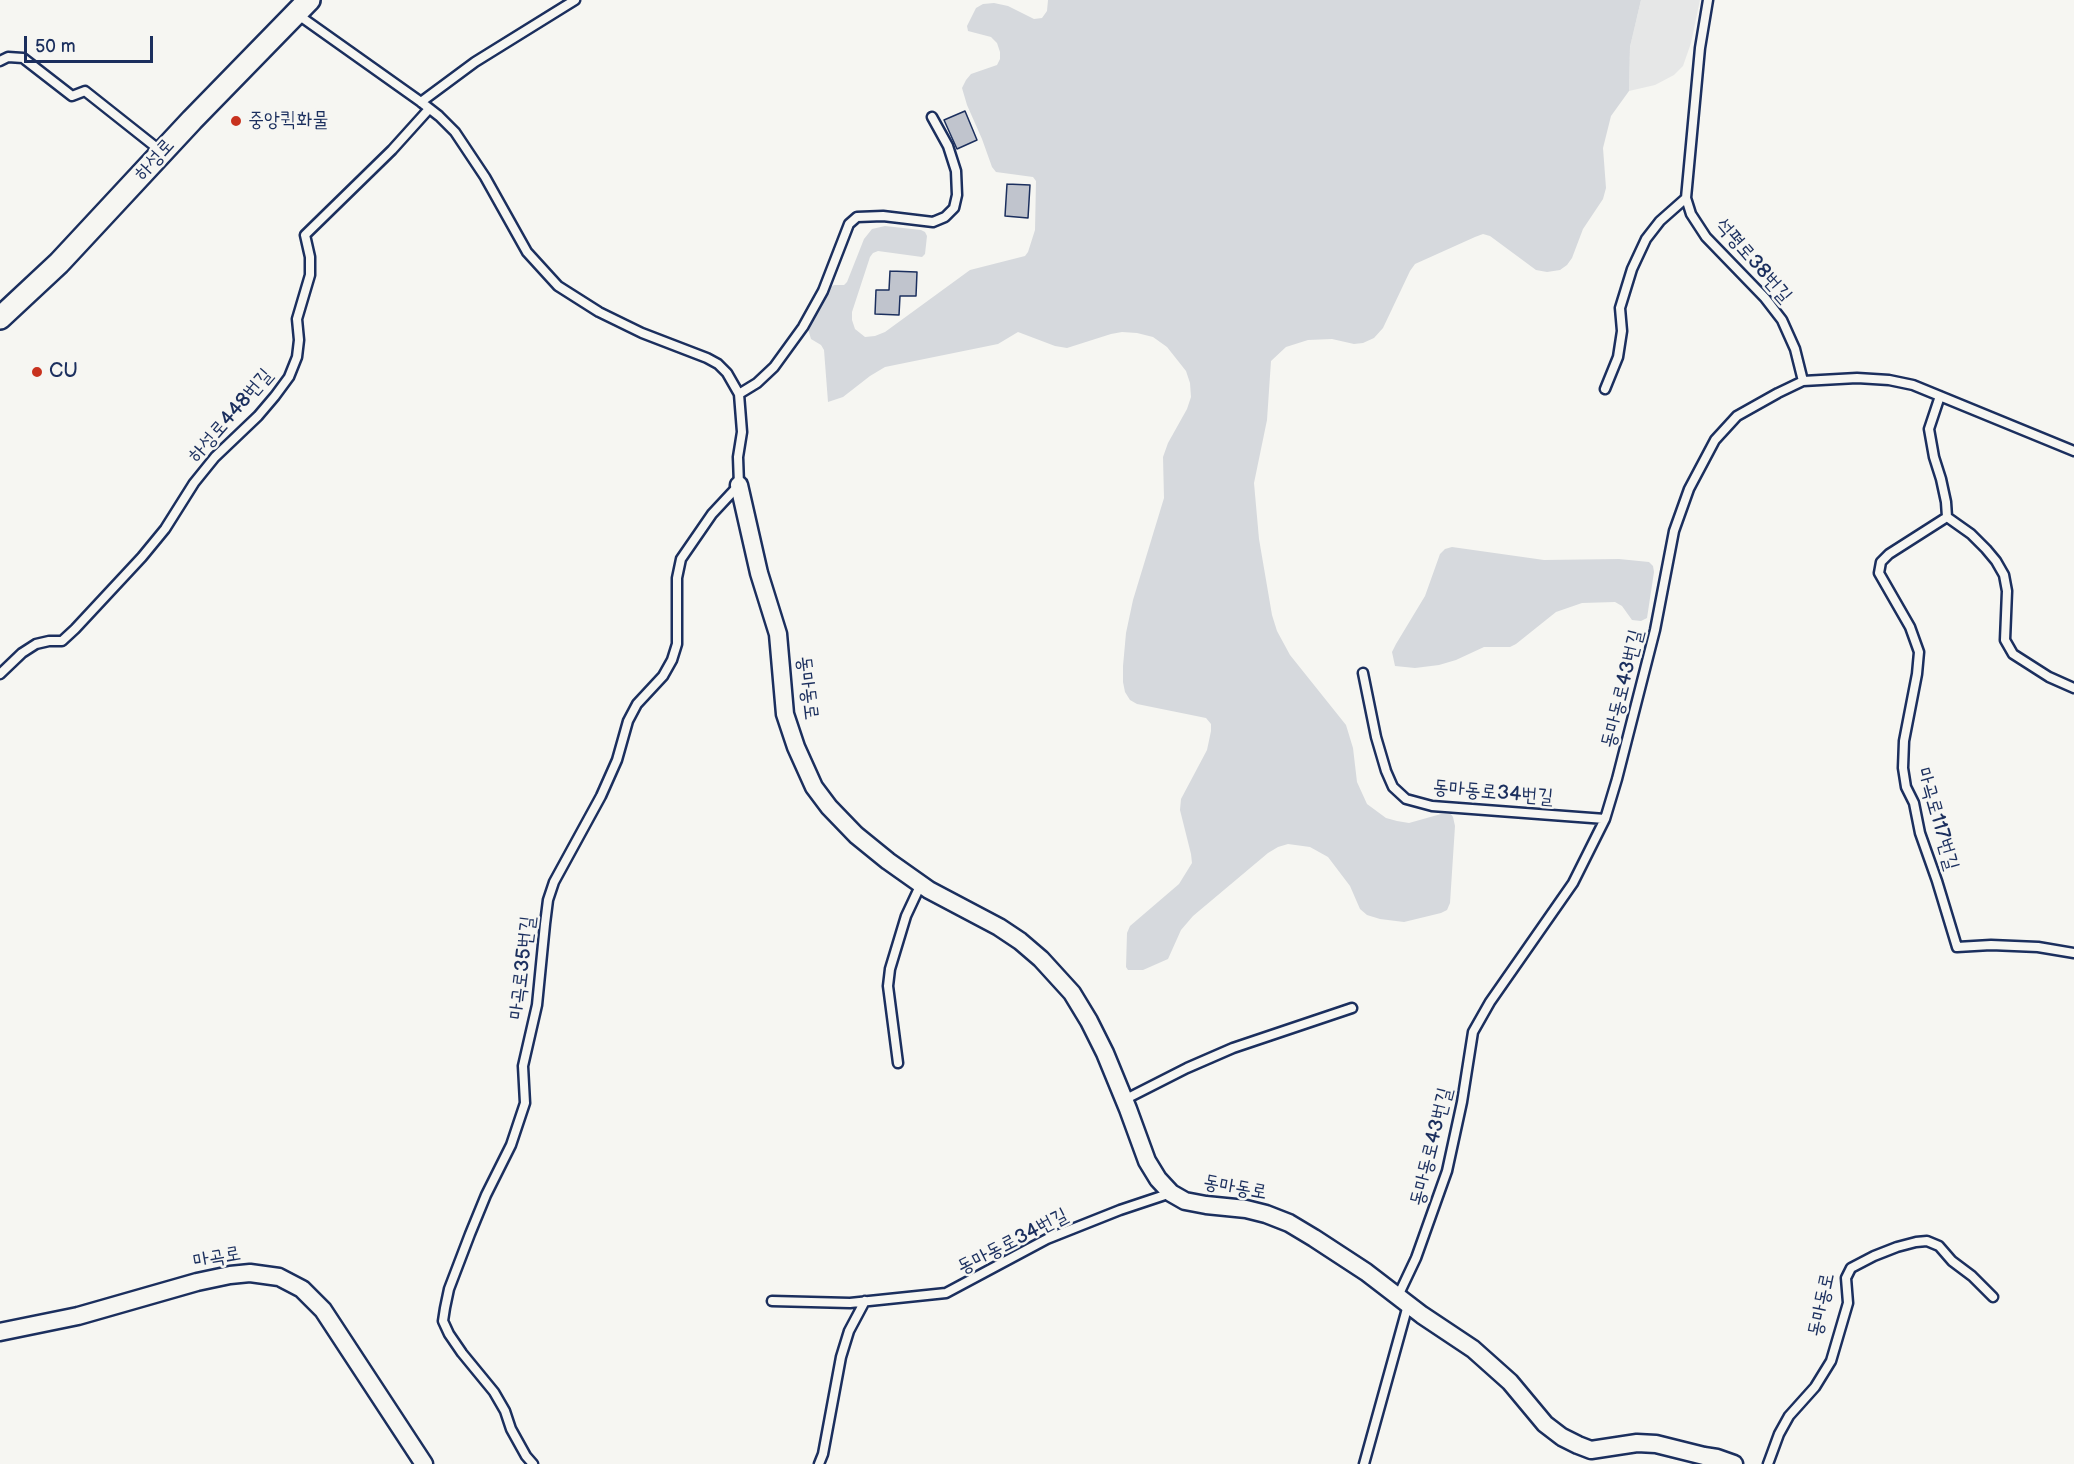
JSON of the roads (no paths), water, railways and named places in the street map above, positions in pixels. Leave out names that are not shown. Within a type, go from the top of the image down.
[{"type":"street","name":"하성로","points":[[0,318],[58,263],[302,7]]},
{"type":"street","name":"동마동로","points":[[739,485],[759,573],[778,634],[785,714],[804,768],[814,788],[856,835],[888,861],[921,884],[999,927],[1041,959],[1072,993],[1089,1021],[1124,1100],[1147,1161],[1158,1179],[1171,1193],[1185,1201],[1246,1209],[1289,1223],[1366,1272],[1473,1349],[1494,1366],[1545,1424],[1578,1445],[1591,1450],[1636,1443],[1656,1444],[1734,1464]]},
{"type":"street","name":"마곡로","points":[[0,1332],[78,1316],[196,1282],[230,1275],[250,1273],[279,1277],[302,1289],[323,1310],[424,1464]]},
{"type":"lane","points":[[421,102],[475,62],[575,0]]},
{"type":"lane","name":"석평로38번길","points":[[1708,0],[1700,48],[1686,198],[1691,214],[1706,237],[1766,298],[1782,320],[1795,349],[1803,381]]},
{"type":"lane","points":[[302,7],[455,132],[485,177],[527,252],[558,286],[599,312],[707,358],[727,373],[739,394],[742,432],[738,457],[739,485]]},
{"type":"lane","points":[[0,61],[8,57],[23,58],[72,96],[85,91],[163,152]]},
{"type":"lane","name":"하성로448번길","points":[[0,674],[29,648],[49,641],[62,641],[75,629],[165,529],[194,483],[215,458],[275,396],[289,376],[297,357],[299,340],[297,320],[310,275],[304,235],[392,150],[429,109]]},
{"type":"lane","points":[[739,394],[758,383],[774,367],[803,327],[823,291],[849,224],[857,217],[883,216],[933,222],[945,217],[954,208],[957,195],[956,171],[948,146],[932,117]]},
{"type":"lane","points":[[1605,389],[1618,357],[1622,331],[1620,308],[1632,269],[1646,239],[1660,221],[1686,198]]},
{"type":"lane","name":"동마동로43번길","points":[[1403,1300],[1447,1171],[1462,1102],[1473,1032],[1490,1002],[1573,883],[1605,819],[1655,630],[1674,531],[1689,489],[1714,440],[1737,416],[1803,381],[1857,378],[1889,380],[1912,385],[2074,451]]},
{"type":"lane","points":[[1940,396],[1929,429],[1944,491],[1947,517],[1971,534],[1986,549],[2004,575],[2007,591],[2005,640],[2013,654],[2049,677],[2074,688]]},
{"type":"lane","name":"마곡로35번길","points":[[533,1464],[511,1429],[505,1411],[494,1392],[449,1334],[443,1321],[445,1308],[449,1289],[470,1234],[511,1145],[525,1103],[523,1066],[535,1014],[544,924],[554,882],[601,796],[617,760],[628,721],[637,704],[663,676],[672,660],[677,644],[677,578],[681,559],[712,514],[739,485]]},
{"type":"lane","name":"마곡로117번길","points":[[1947,517],[1889,554],[1881,562],[1880,573],[1910,627],[1919,652],[1904,741],[1903,768],[1906,787],[1914,803],[1920,833],[1957,947],[1991,945],[2038,947],[2074,953]]},
{"type":"lane","name":"동마동로34번길","points":[[1363,673],[1376,737],[1386,771],[1394,787],[1406,799],[1432,806],[1605,819]]},
{"type":"lane","points":[[898,1063],[888,986],[890,969],[906,916],[921,884]]},
{"type":"lane","points":[[1124,1100],[1233,1048],[1352,1008]]},
{"type":"lane","name":"동마동로34번길","points":[[772,1301],[850,1303],[946,1293],[1047,1239],[1171,1193]]},
{"type":"lane","name":"동마동로","points":[[1768,1464],[1779,1434],[1789,1416],[1815,1387],[1831,1361],[1848,1303],[1846,1278],[1851,1268],[1897,1247],[1927,1241],[1939,1246],[1952,1261],[1972,1276],[1993,1297]]},
{"type":"lane","points":[[1364,1464],[1403,1300]]},
{"type":"lane","points":[[819,1464],[824,1454],[846,1340],[865,1301]]},
{"type":"place","name":"중앙퀵화물","points":[[236,121]]},
{"type":"place","name":"CU","points":[[37,372]]}]
